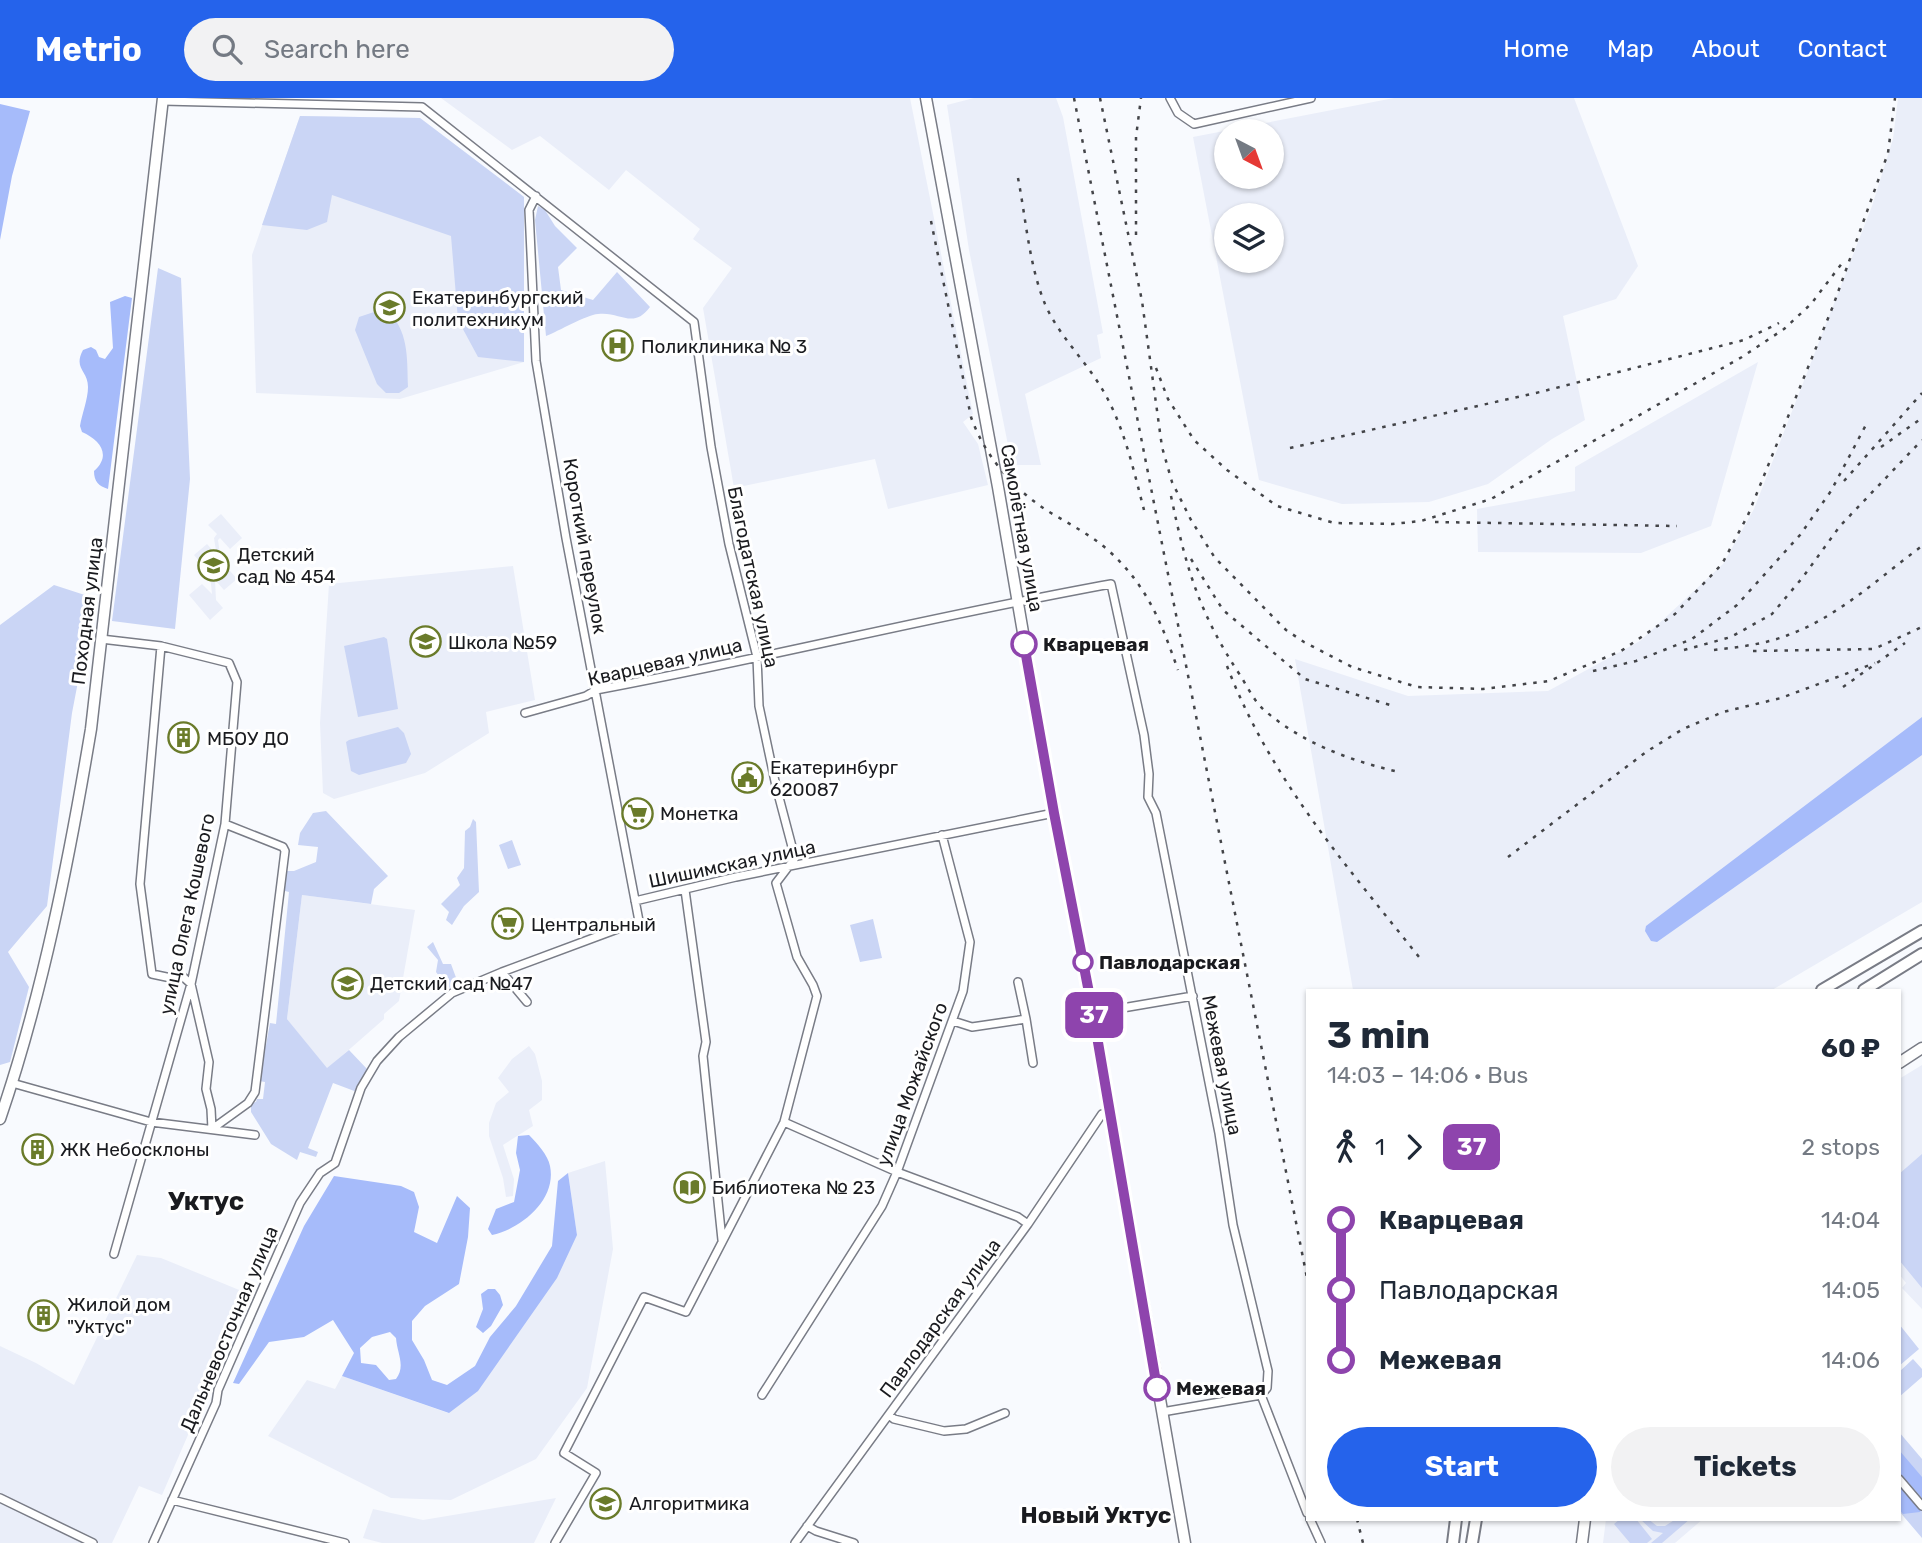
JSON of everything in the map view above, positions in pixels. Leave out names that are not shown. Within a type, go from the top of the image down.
[{"type":"main road","name":"Самолётная улица","points":[[926,98],[1054,813],[1093,1013],[1185,1543]]},
{"type":"main road","name":"Походная улица","points":[[0,1119],[35,1003],[75,828],[91,729],[163,100]]},
{"type":"main road","points":[[1824,989],[1922,931]]},
{"type":"main road","points":[[1866,989],[1922,954]]},
{"type":"main road","points":[[1901,1062],[1922,1048]]},
{"type":"main road","points":[[1453,1543],[1456,1521]]},
{"type":"main road","points":[[1472,1543],[1476,1521]]},
{"type":"main road","points":[[1581,1543],[1585,1521]]},
{"type":"street","points":[[1170,98],[1178,113],[1194,124],[1311,98]]},
{"type":"street","name":"Благодатская улица","points":[[163,100],[422,107],[694,322],[711,447],[729,544],[757,657],[760,706],[776,786],[795,858],[776,883],[797,957],[817,996],[784,1122],[686,1312],[644,1297],[564,1453],[596,1473],[555,1543]]},
{"type":"street","name":"Короткий переулок","points":[[536,196],[529,210],[536,361],[566,538],[635,901]]},
{"type":"street","name":"Межевая улица","points":[[1018,601],[1111,584],[1143,735],[1149,774],[1148,797],[1156,813],[1193,996],[1233,1225],[1268,1371],[1267,1388],[1261,1395],[1306,1510]]},
{"type":"street","name":"Кварцевая улица","points":[[525,713],[586,696],[596,690],[717,667],[1018,601]]},
{"type":"street","name":"улица Олега Кошевого","points":[[101,639],[161,646],[229,663],[237,682],[225,824],[191,984],[114,1254]]},
{"type":"street","points":[[161,646],[140,884],[152,974],[171,978],[181,975],[191,984],[209,1062],[206,1089],[212,1129]]},
{"type":"street","name":"Шишимская улица","points":[[320,1173],[335,1163],[361,1088],[384,1053],[399,1037],[452,993],[639,921],[635,901],[736,877],[1054,813]]},
{"type":"street","points":[[212,1129],[248,1103],[255,1092],[285,851],[283,847],[225,824]]},
{"type":"street","name":"улица Можайского","points":[[762,1395],[882,1206],[963,991],[970,942],[942,835]]},
{"type":"street","points":[[685,890],[706,1042],[703,1056],[723,1240]]},
{"type":"street","points":[[502,972],[527,1002]]},
{"type":"street","points":[[1018,982],[1033,1063]]},
{"type":"street","points":[[1093,1013],[1193,996]]},
{"type":"street","points":[[953,1021],[972,1027],[1026,1019]]},
{"type":"street","points":[[12,1083],[151,1122],[254,1135]]},
{"type":"street","name":"Павлодарская улица","points":[[794,1543],[1028,1224],[1102,1114],[1109,1113]]},
{"type":"street","points":[[784,1122],[897,1172],[1018,1217],[1028,1224]]},
{"type":"street","name":"Дальневосточная улица","points":[[153,1543],[216,1403],[218,1390],[286,1233],[300,1203],[320,1173]]},
{"type":"street","points":[[1162,1412],[1261,1395]]},
{"type":"street","points":[[889,1415],[894,1419],[944,1431],[966,1429],[1004,1413]]},
{"type":"street","points":[[1901,1481],[1922,1506]]},
{"type":"street","points":[[0,1498],[93,1543]]},
{"type":"street","points":[[172,1500],[345,1543]]},
{"type":"street","points":[[1311,1521],[1321,1543]]},
{"type":"street","points":[[807,1525],[816,1531],[853,1543]]},
{"type":"shaded area","points":[[441,98],[910,98],[973,414],[963,422],[978,444],[988,485],[888,509],[875,459],[734,488],[703,308],[732,268],[693,239],[700,229],[626,170],[609,190],[540,136],[512,150]]},
{"type":"shaded area","points":[[974,98],[1056,98],[1063,117],[1103,333],[1097,335],[1101,358],[1025,394],[1041,465],[1012,465],[969,250],[947,105]]},
{"type":"shaded area","points":[[1394,98],[1574,98],[1638,266],[1616,299],[1563,316],[1585,420],[1552,439],[1488,484],[1429,502],[1342,504],[1259,480],[1219,273],[1284,273],[1284,203],[1214,203],[1214,246],[1193,137],[1214,133],[1214,189],[1284,189],[1284,119]]},
{"type":"shaded area","points":[[1898,98],[1922,98],[1922,902],[1774,989],[1353,989],[1295,659],[1408,696],[1548,691],[1640,641],[1723,564],[1754,509],[1872,206],[1893,139]]},
{"type":"shaded area","points":[[0,104],[30,111],[12,176],[0,240]]},
{"type":"shaded area","name":"Екатеринбургский политехникум","points":[[300,116],[420,118],[524,197],[524,362],[400,399],[256,393],[252,255]]},
{"type":"shaded area","points":[[300,116],[420,118],[524,197],[524,362],[478,357],[458,320],[451,236],[332,195],[327,222],[307,230],[262,225]]},
{"type":"shaded area","points":[[538,206],[545,210],[555,226],[577,248],[558,267],[561,290],[593,300],[617,272],[650,307],[644,314],[632,319],[606,314],[593,315],[546,336],[535,220]]},
{"type":"shaded area","points":[[158,268],[181,278],[190,479],[175,629],[112,621]]},
{"type":"shaded area","points":[[125,296],[132,298],[108,489],[98,483],[94,475],[102,459],[102,448],[82,432],[80,426],[88,387],[80,366],[80,356],[83,350],[91,347],[99,357],[105,359],[113,348],[110,302]]},
{"type":"shaded area","points":[[386,308],[399,326],[405,344],[408,387],[399,393],[386,393],[377,384],[355,330],[359,317]]},
{"type":"shaded area","points":[[1758,362],[1711,526],[1641,553],[1478,552],[1477,509],[1575,491],[1575,467]]},
{"type":"shaded area","name":"Детский сад № 454","points":[[221,514],[242,538],[230,549],[220,538],[218,540],[218,557],[237,579],[224,590],[215,580],[216,600],[223,608],[210,620],[189,595],[202,584],[212,594],[210,574],[194,555],[207,544],[216,551],[214,538],[217,534],[208,525]]},
{"type":"shaded area","name":"Школа №59","points":[[513,566],[535,700],[486,712],[489,733],[425,773],[334,799],[323,793],[320,723],[329,584]]},
{"type":"shaded area","points":[[54,585],[94,598],[72,713],[47,906],[8,952],[29,987],[10,1062],[0,1065],[0,625]]},
{"type":"shaded area","points":[[384,637],[387,639],[398,709],[358,717],[344,646]]},
{"type":"shaded area","points":[[1922,717],[1922,755],[1657,942],[1651,941],[1645,931],[1646,926]]},
{"type":"shaded area","points":[[398,727],[404,733],[411,754],[406,763],[359,775],[351,771],[346,742]]},
{"type":"shaded area","points":[[326,811],[388,876],[374,889],[371,904],[302,895],[287,1019],[327,1068],[349,1050],[367,1069],[357,1092],[333,1083],[308,1148],[318,1152],[316,1157],[300,1152],[297,1160],[271,1144],[251,1112],[251,1103],[263,1099],[265,1082],[259,1081],[263,1046],[266,1045],[270,1023],[276,1024],[289,892],[281,890],[284,871],[294,871],[316,862],[318,847],[298,845],[300,833],[313,813]]},
{"type":"shaded area","points":[[473,819],[476,822],[479,892],[464,906],[452,925],[446,920],[449,912],[441,904],[460,885],[457,878],[464,868],[465,831]]},
{"type":"shaded area","points":[[512,840],[521,865],[508,869],[499,845]]},
{"type":"shaded area","name":"Детский сад №47","points":[[302,895],[415,910],[399,1001],[384,1014],[384,1019],[327,1069],[287,1019]]},
{"type":"shaded area","points":[[873,919],[882,958],[860,962],[850,925]]},
{"type":"shaded area","points":[[433,942],[443,964],[451,964],[458,983],[455,989],[447,987],[436,972],[438,960],[427,947]]},
{"type":"shaded area","points":[[529,1046],[535,1054],[542,1081],[542,1100],[529,1110],[533,1126],[503,1145],[514,1179],[513,1196],[506,1197],[503,1178],[489,1136],[489,1123],[496,1103],[509,1092],[498,1078],[512,1059]]},
{"type":"shaded area","points":[[1922,1065],[1922,1309],[1902,1288],[1906,1283],[1901,1277],[1901,1078]]},
{"type":"shaded area","points":[[529,1135],[542,1149],[549,1162],[551,1178],[548,1190],[542,1201],[525,1219],[492,1235],[488,1229],[496,1209],[514,1202],[520,1170],[516,1153],[518,1136]]},
{"type":"shaded area","points":[[1922,1154],[1922,1288],[1901,1262],[1901,1172]]},
{"type":"shaded area","points":[[605,1161],[613,1249],[587,1388],[536,1459],[451,1500],[391,1498],[268,1436],[307,1380],[335,1389],[342,1376],[448,1413],[577,1235],[568,1173]]},
{"type":"shaded area","points":[[568,1173],[577,1235],[557,1278],[478,1391],[449,1413],[342,1376],[354,1353],[333,1320],[304,1337],[269,1342],[239,1384],[233,1383],[304,1226],[334,1176],[401,1186],[414,1192],[419,1207],[414,1232],[437,1243],[457,1196],[470,1208],[468,1237],[459,1284],[425,1306],[412,1321],[412,1340],[432,1380],[447,1385],[475,1366],[490,1337],[516,1306],[552,1246],[558,1181]],"holes":[[[390,1332],[396,1338],[401,1364],[396,1379],[389,1380],[376,1365],[361,1363],[360,1348],[372,1337]]]},
{"type":"shaded area","points":[[137,1255],[161,1258],[249,1294],[162,1495],[139,1486],[112,1543],[0,1543],[0,1346],[74,1385]]},
{"type":"shaded area","points":[[488,1289],[495,1289],[503,1305],[491,1326],[483,1333],[476,1327],[483,1309],[481,1294]]},
{"type":"shaded area","points":[[1901,1326],[1919,1349],[1901,1364]]},
{"type":"shaded area","points":[[1913,1359],[1922,1369],[1922,1377],[1901,1395],[1901,1370]]},
{"type":"shaded area","points":[[1901,1434],[1922,1459],[1922,1538],[1901,1513]]},
{"type":"shaded area","points":[[1901,1452],[1922,1477],[1922,1498],[1901,1474]]},
{"type":"shaded area","points":[[1901,1488],[1921,1510],[1903,1514],[1901,1512]]},
{"type":"shaded area","points":[[556,1498],[534,1543],[382,1543],[363,1538],[373,1509],[423,1520]]},
{"type":"shaded area","points":[[1606,1521],[1701,1521],[1675,1543],[1603,1543]]},
{"type":"shaded area","points":[[1618,1521],[1638,1521],[1652,1539],[1647,1543],[1630,1543],[1614,1524]]},
{"type":"shaded area","points":[[1642,1521],[1665,1526],[1673,1521],[1688,1521],[1662,1543],[1651,1543],[1663,1533],[1653,1531]]},
{"type":"railway","points":[[1074,98],[1306,1273]]},
{"type":"railway","points":[[1100,98],[1142,301],[1162,447],[1172,482],[1191,520],[1215,558],[1286,630],[1352,667],[1417,687],[1483,689],[1549,681],[1621,651],[1675,614],[1722,564],[1748,515],[1833,306],[1888,153],[1895,98]]},
{"type":"railway","points":[[1136,235],[1136,137],[1141,98]]},
{"type":"railway","points":[[1018,178],[1032,258],[1045,304],[1115,413],[1144,510]]},
{"type":"railway","points":[[931,221],[971,417],[984,446],[1003,472],[1025,494],[1095,540],[1122,564],[1152,606],[1178,670]]},
{"type":"railway","points":[[1156,368],[1168,399],[1194,440],[1227,470],[1277,506],[1334,523],[1392,524],[1421,521],[1491,499],[1742,357],[1784,329],[1811,304],[1843,262]]},
{"type":"railway","points":[[1290,448],[1540,392],[1744,340],[1779,323]]},
{"type":"railway","points":[[1844,481],[1922,393]]},
{"type":"railway","points":[[1881,447],[1922,418]]},
{"type":"railway","points":[[1593,671],[1636,661],[1692,639],[1737,605],[1800,535],[1831,491],[1868,421]]},
{"type":"railway","points":[[1684,650],[1731,637],[1772,614],[1840,526],[1922,440]]},
{"type":"railway","points":[[1171,496],[1182,546],[1204,610],[1226,652],[1260,706],[1279,722],[1311,741],[1345,756],[1399,772]]},
{"type":"railway","points":[[1435,522],[1677,526]]},
{"type":"railway","points":[[1714,650],[1771,641],[1806,627],[1841,607],[1922,546]]},
{"type":"railway","points":[[1191,559],[1223,610],[1305,679],[1390,705]]},
{"type":"railway","points":[[1753,651],[1874,649],[1922,627]]},
{"type":"railway","points":[[1843,687],[1905,643]]},
{"type":"railway","points":[[1508,857],[1646,752],[1683,729],[1723,712],[1781,698],[1875,663]]},
{"type":"railway","points":[[1227,666],[1265,747],[1288,785],[1313,822],[1423,962]]},
{"type":"railway","points":[[1358,1521],[1363,1543]]},
{"type":"bus line","name":"37","points":[[1024,644],[1093,1013],[1157,1388]]},
{"type":"place","name":"Екатеринбургский политехникум","points":[[389,308]]},
{"type":"place","name":"Поликлиника № 3","points":[[618,346]]},
{"type":"place","name":"Детский сад № 454","points":[[214,565]]},
{"type":"place","name":"Школа №59","points":[[425,642]]},
{"type":"place","name":"Кварцевая","points":[[1024,644]]},
{"type":"place","name":"МБОУ ДО","points":[[184,738]]},
{"type":"place","name":"Екатеринбург 620087","points":[[747,778]]},
{"type":"place","name":"Монетка","points":[[637,813]]},
{"type":"place","name":"Центральный","points":[[508,924]]},
{"type":"place","name":"Павлодарская","points":[[1083,962]]},
{"type":"place","name":"Детский сад №47","points":[[347,983]]},
{"type":"place","name":"ЖК Небосклоны","points":[[37,1149]]},
{"type":"place","name":"Библиотека № 23","points":[[689,1187]]},
{"type":"place","name":"Жилой дом \"Уктус\"","points":[[44,1315]]},
{"type":"place","name":"Межевая","points":[[1157,1388]]},
{"type":"place","name":"Алгоритмика","points":[[606,1503]]},
{"type":"district","name":"Уктус","points":[[206,1201]]},
{"type":"district","name":"Новый Уктус","points":[[1096,1515]]}]
